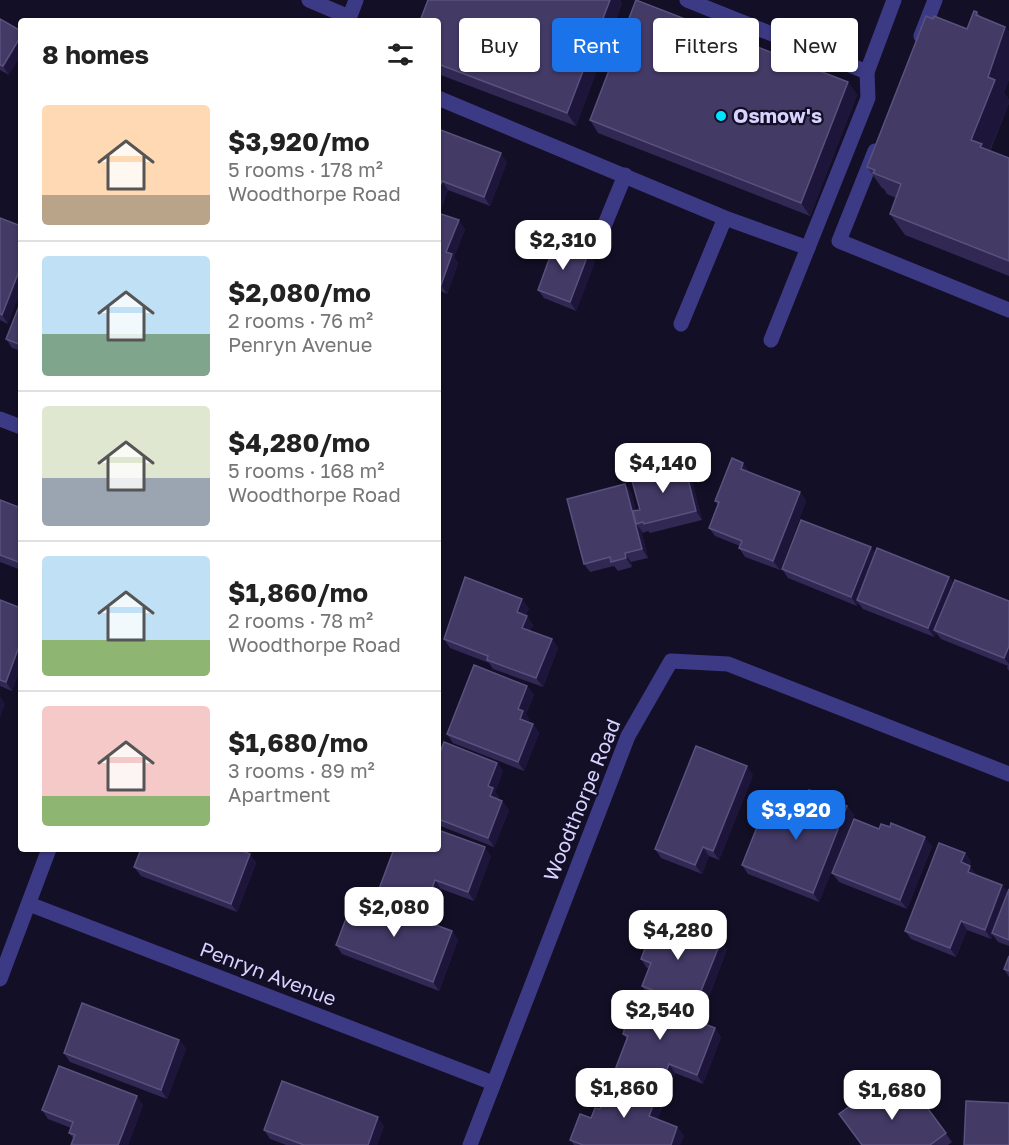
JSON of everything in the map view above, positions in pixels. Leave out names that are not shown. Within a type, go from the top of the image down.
[{"type":"street","points":[[309,0],[347,18]]},
{"type":"street","points":[[349,18],[356,0]]},
{"type":"street","points":[[687,0],[867,72]]},
{"type":"street","points":[[771,340],[868,99],[867,72],[894,0]]},
{"type":"street","points":[[914,55],[935,0]]},
{"type":"street","points":[[441,99],[725,218],[808,248]]},
{"type":"street","points":[[883,131],[839,241],[1009,310]]},
{"type":"street","points":[[594,251],[625,176]]},
{"type":"street","points":[[681,324],[725,218]]},
{"type":"street","points":[[0,420],[18,426]]},
{"type":"street","name":"Woodthorpe Road","points":[[470,1145],[628,736],[671,661],[728,664],[1009,774]]},
{"type":"street","points":[[0,979],[48,852]]},
{"type":"street","name":"Penryn Avenue","points":[[29,904],[493,1083]]},
{"type":"building","points":[[428,0],[610,0],[603,18],[552,18],[552,72],[583,72],[567,113],[459,72],[540,72],[540,18],[459,18],[459,72],[441,65],[441,18],[421,18]]},
{"type":"building","points":[[636,0],[683,18],[653,18],[653,72],[759,72],[759,48],[771,52],[771,72],[822,72],[848,82],[801,203],[590,120],[608,72],[641,72],[641,18],[629,18]]},
{"type":"building","points":[[974,11],[977,12],[976,15],[1005,27],[988,77],[995,80],[971,140],[982,144],[980,147],[1009,158],[1009,261],[890,214],[901,184],[873,173],[875,170],[867,167],[926,16],[933,19],[934,16],[967,29]]},
{"type":"building","points":[[0,19],[18,29],[18,41],[3,66],[0,65]]},
{"type":"building","points":[[441,130],[501,153],[484,197],[442,181],[441,184]]},
{"type":"building","points":[[441,214],[459,220],[446,252],[452,254],[441,285]]},
{"type":"building","points":[[0,218],[18,225],[18,274],[2,315],[0,314]]},
{"type":"building","points":[[556,240],[589,252],[570,302],[538,290]]},
{"type":"building","points":[[18,309],[18,344],[6,339]]},
{"type":"building","points":[[732,458],[743,463],[741,469],[800,492],[773,561],[739,548],[742,541],[709,528],[719,502],[715,501]]},
{"type":"building","points":[[684,463],[696,511],[636,524],[633,511],[640,510],[631,477]]},
{"type":"building","points":[[625,484],[642,549],[625,553],[626,558],[611,562],[610,557],[584,564],[567,499]]},
{"type":"building","points":[[0,500],[18,507],[18,562],[0,555]]},
{"type":"building","points":[[801,520],[871,547],[851,597],[782,569]]},
{"type":"building","points":[[877,548],[949,577],[928,628],[857,600]]},
{"type":"building","points":[[465,577],[522,599],[517,612],[527,616],[522,628],[552,639],[536,678],[487,660],[488,656],[444,639]]},
{"type":"building","points":[[955,580],[1009,601],[1009,646],[1004,658],[934,630]]},
{"type":"building","points":[[0,600],[18,607],[18,649],[6,682],[0,680]]},
{"type":"building","points":[[474,665],[527,686],[518,709],[523,711],[520,719],[533,724],[518,762],[447,734]]},
{"type":"building","points":[[444,742],[497,763],[488,786],[493,788],[490,796],[502,801],[488,838],[441,820],[441,750]]},
{"type":"building","points":[[696,746],[747,766],[713,851],[703,847],[695,865],[655,849]]},
{"type":"building","points":[[809,790],[847,806],[813,893],[742,865],[767,802],[800,814]]},
{"type":"building","points":[[854,819],[879,829],[881,824],[890,827],[891,823],[925,837],[900,900],[832,873]]},
{"type":"building","points":[[441,831],[485,847],[468,892],[435,880],[425,907],[379,889],[393,852],[441,852]]},
{"type":"building","points":[[939,843],[965,853],[961,862],[970,866],[968,872],[1002,885],[985,930],[961,921],[950,948],[905,931]]},
{"type":"building","points":[[140,852],[245,852],[250,854],[231,904],[134,867]]},
{"type":"building","points":[[1009,889],[1009,940],[992,933]]},
{"type":"building","points":[[355,895],[452,931],[433,982],[336,945]]},
{"type":"building","points":[[657,916],[721,941],[695,1006],[642,986],[651,963],[641,959]]},
{"type":"building","points":[[1009,956],[1009,971],[1004,969]]},
{"type":"building","points":[[626,994],[715,1028],[697,1075],[669,1064],[660,1087],[615,1070],[628,1036],[623,1034],[626,1024],[616,1020]]},
{"type":"building","points":[[82,1003],[179,1040],[161,1090],[64,1053]]},
{"type":"building","points":[[59,1066],[137,1096],[118,1145],[71,1145],[75,1135],[69,1133],[73,1122],[42,1110]]},
{"type":"building","points":[[612,1076],[658,1093],[649,1116],[677,1127],[671,1145],[583,1145],[570,1140],[580,1114],[591,1118],[595,1108],[600,1109]]},
{"type":"building","points":[[282,1081],[378,1117],[368,1145],[304,1145],[264,1130]]},
{"type":"building","points":[[880,1085],[897,1108],[917,1094],[946,1133],[930,1145],[862,1145],[839,1114]]},
{"type":"building","points":[[966,1101],[1009,1103],[1009,1145],[964,1145]]},
{"type":"place","name":"Osmow's","points":[[721,116]]}]
